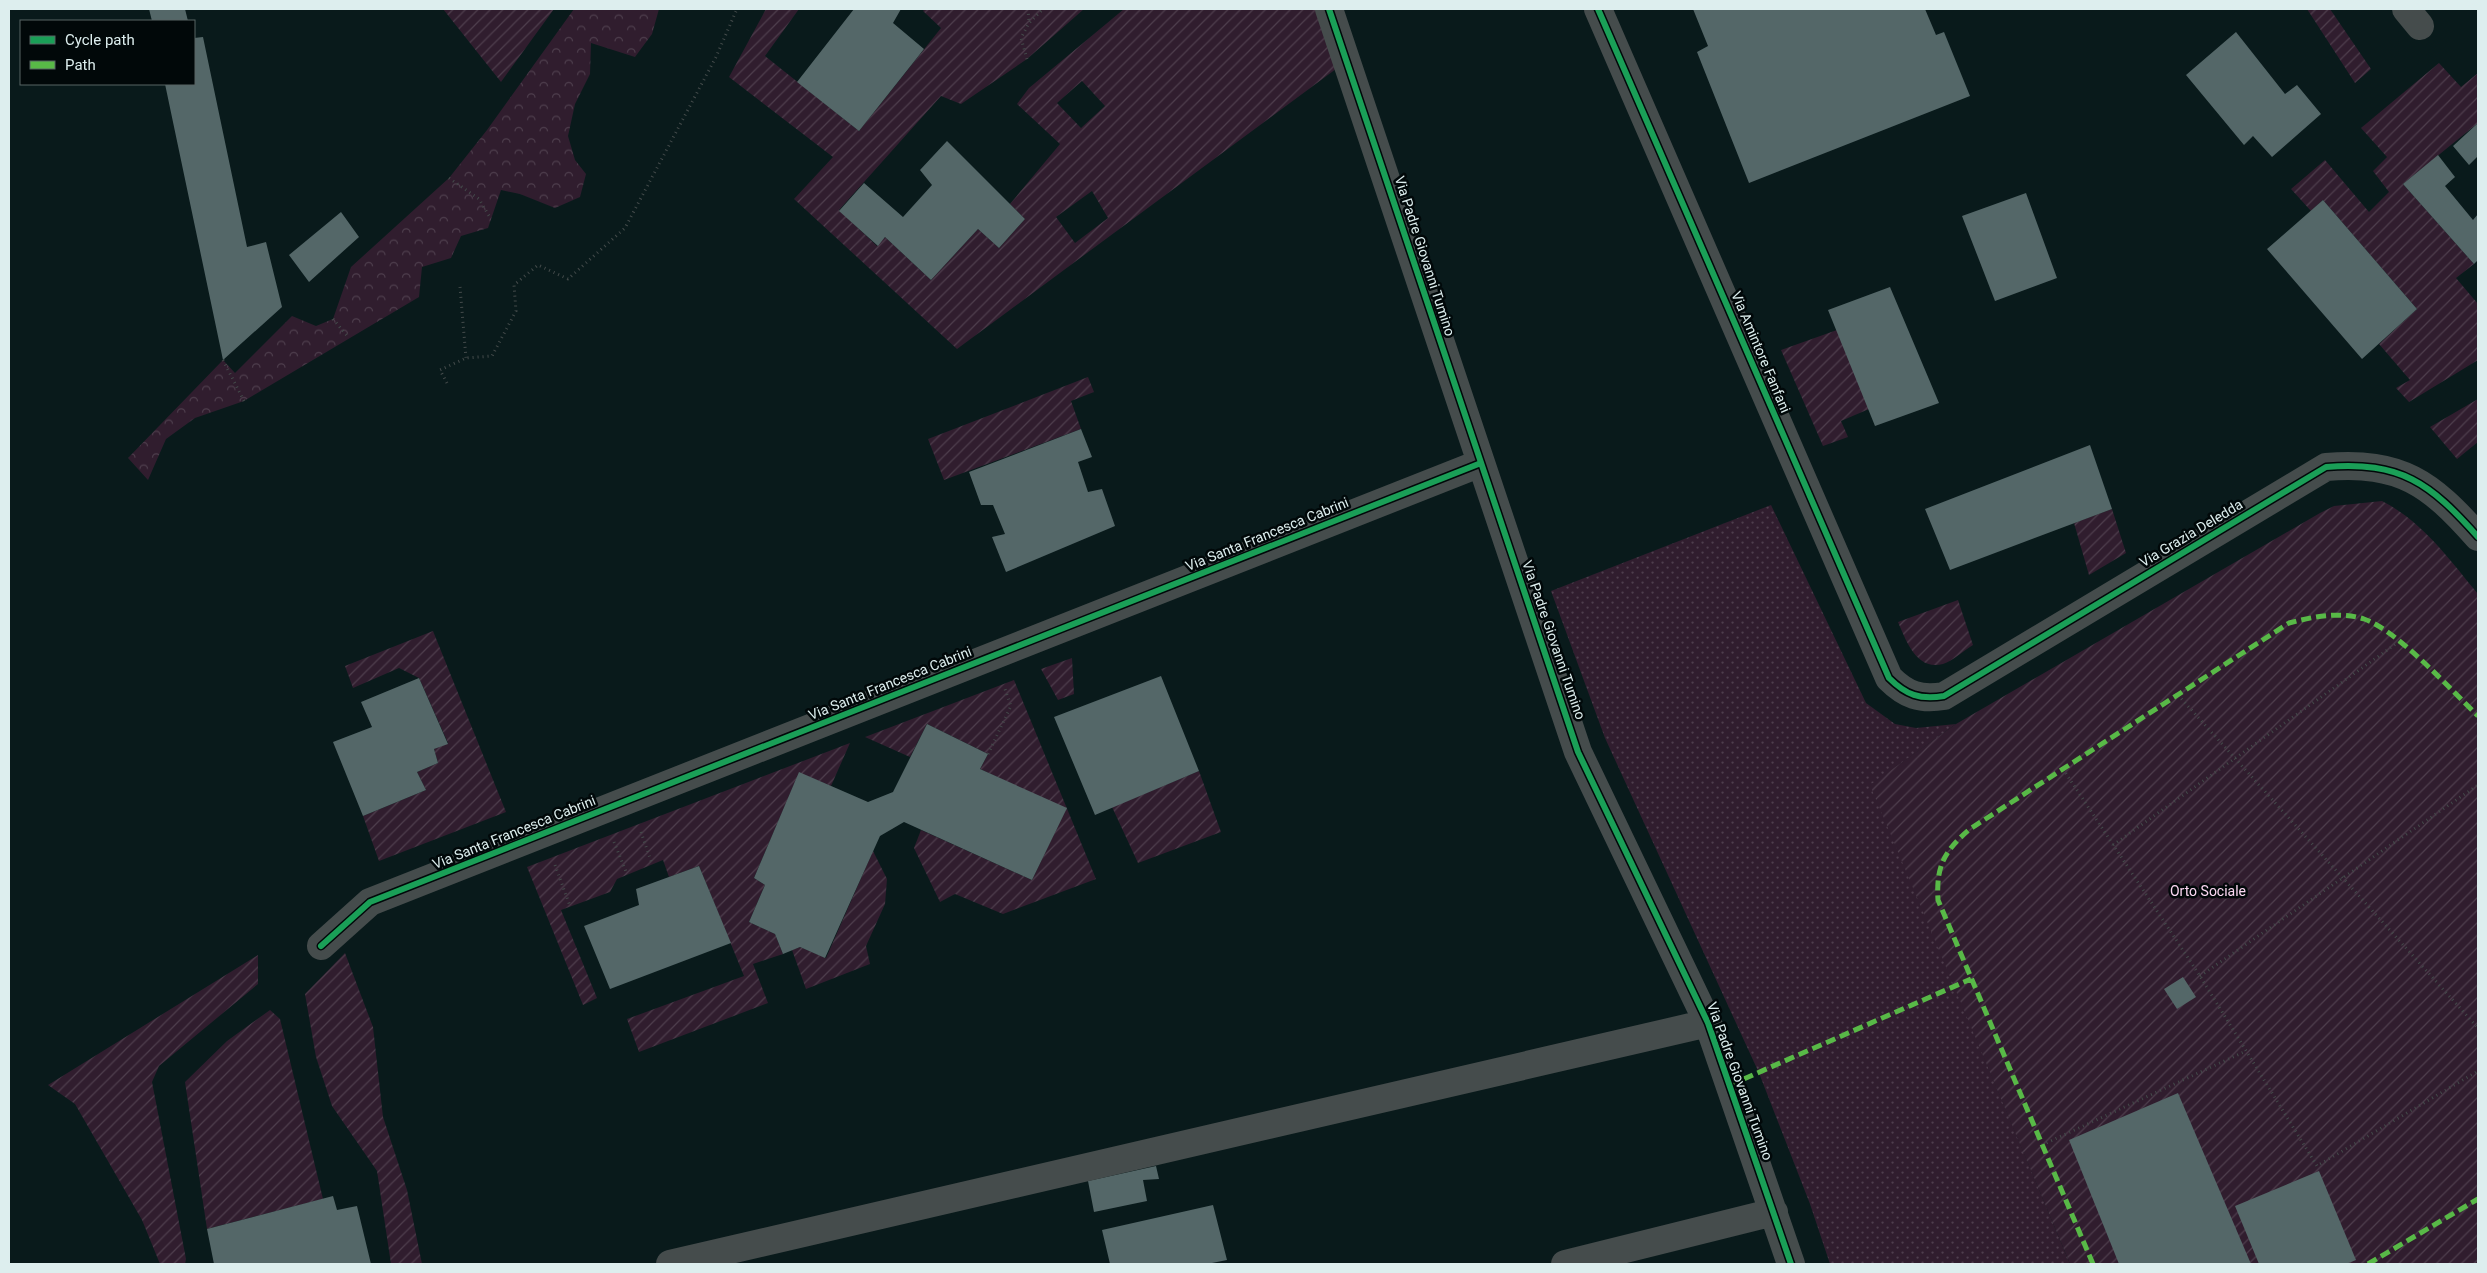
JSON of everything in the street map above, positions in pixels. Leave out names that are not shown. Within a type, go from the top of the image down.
[{"type":"street","name":"Via Padre Giovanni Tumino","points":[[1329,9],[1578,752],[1708,1023],[1791,1264]]},
{"type":"street","name":"Via Amintore Fanfani","points":[[1598,9],[1889,678],[1899,689],[1912,696]]},
{"type":"street","name":"Via Santa Francesca Cabrini","points":[[321,946],[370,902],[1481,463]]},
{"type":"street","name":"Via Grazia Deledda","points":[[1912,696],[1928,699],[1944,696],[2326,467],[2356,464],[2391,470],[2421,484],[2452,508],[2478,537]]},
{"type":"street","points":[[670,1264],[1708,1023]]},
{"type":"street","points":[[1565,1264],[1774,1212]]},
{"type":"path","points":[[447,382],[440,370],[466,358],[492,356],[516,311],[514,284],[538,265],[568,279],[625,228],[716,57],[737,9]]},
{"type":"path","points":[[1028,9],[1029,23]]},
{"type":"path","points":[[1028,59],[1021,38],[1029,23],[1043,9]]},
{"type":"path","points":[[449,178],[480,199],[491,219]]},
{"type":"path","points":[[460,287],[466,358]]},
{"type":"path","points":[[333,319],[349,338]]},
{"type":"path","points":[[223,360],[244,401]]},
{"type":"path","points":[[2113,844],[2236,759],[2400,641]]},
{"type":"path","points":[[988,754],[1011,706],[1003,684]]},
{"type":"path","points":[[2178,695],[2478,1028]]},
{"type":"path","points":[[2063,769],[2200,976],[2317,1166],[2478,1071]]},
{"type":"path","points":[[2200,976],[2478,785]]},
{"type":"path","points":[[638,824],[652,864]]},
{"type":"path","points":[[611,835],[627,874]]},
{"type":"path","points":[[552,857],[570,906]]},
{"type":"path","points":[[2042,1145],[2246,1052]]},
{"type":"green space","points":[[443,9],[554,9],[501,82]]},
{"type":"green space","points":[[574,9],[659,9],[652,34],[635,57],[591,43],[590,74],[575,104],[568,136],[575,160],[586,174],[580,197],[555,208],[520,194],[501,190],[488,228],[461,236],[451,258],[422,267],[419,297],[244,401],[195,418],[166,439],[148,480],[128,458],[223,360],[235,373],[292,316],[316,326],[333,319],[351,267],[449,178],[487,130]]},
{"type":"green space","points":[[766,9],[799,9],[765,56],[859,131],[941,28],[923,11],[925,9],[1084,9],[1027,59],[961,104],[941,96],[839,210],[877,246],[885,237],[931,280],[978,229],[999,248],[1025,219],[1010,204],[1060,144],[1017,104],[1029,88],[1124,9],[1320,9],[1340,66],[957,349],[794,199],[833,157],[729,77]],"holes":[[[1082,81],[1105,106],[1081,128],[1057,103]],[[1092,191],[1108,218],[1075,243],[1056,217]]]},
{"type":"green space","points":[[2307,9],[2330,9],[2371,69],[2355,83]]},
{"type":"green space","points":[[2439,63],[2461,87],[2478,73],[2478,123],[2403,184],[2474,264],[2456,278],[2478,304],[2478,360],[2409,402],[2396,388],[2410,380],[2379,344],[2417,309],[2323,200],[2311,211],[2291,189],[2325,160],[2369,212],[2389,192],[2373,171],[2387,157],[2361,128]]},
{"type":"green space","points":[[1837,330],[1869,409],[1841,421],[1848,437],[1823,446],[1781,350]]},
{"type":"green space","points":[[1088,377],[1094,392],[1071,401],[1081,429],[944,480],[928,439]]},
{"type":"green space","points":[[2478,399],[2478,442],[2457,459],[2430,427]]},
{"type":"green space","name":"Orto Sociale","points":[[2382,501],[2423,530],[2478,594],[2478,1264],[2070,1264],[1870,785],[1956,724],[2320,513],[2334,506]]},
{"type":"green space","points":[[1771,505],[1866,703],[1895,724],[1916,728],[1956,724],[1871,785],[2070,1264],[1830,1264],[1810,1204],[1759,1073],[1605,738],[1551,591]]},
{"type":"green space","points":[[2112,509],[2126,553],[2089,575],[2074,523]]},
{"type":"green space","points":[[1958,600],[1973,645],[1943,664],[1934,665],[1919,659],[1909,645],[1898,622]]},
{"type":"green space","points":[[433,631],[506,812],[379,861],[363,816],[426,790],[417,772],[438,763],[434,749],[448,743],[419,678],[399,668],[353,688],[345,666]]},
{"type":"green space","points":[[1072,658],[1074,694],[1058,700],[1041,669]]},
{"type":"green space","points":[[1014,680],[1096,879],[1003,914],[955,894],[940,902],[914,848],[921,830],[1032,880],[1066,809],[980,769],[988,754],[927,724],[910,757],[865,737]]},
{"type":"green space","points":[[850,743],[831,786],[799,773],[754,878],[765,885],[749,922],[775,934],[783,954],[753,964],[768,1003],[639,1052],[627,1019],[744,976],[699,866],[669,877],[663,860],[617,879],[610,892],[561,910],[597,998],[583,1005],[527,867]]},
{"type":"green space","points":[[1199,771],[1221,832],[1138,863],[1112,807]]},
{"type":"green space","points":[[873,851],[887,879],[885,904],[866,946],[870,964],[806,989],[792,950],[800,947],[826,958]]},
{"type":"green space","points":[[345,953],[373,1027],[383,1117],[407,1190],[422,1264],[391,1264],[377,1171],[332,1106],[316,1057],[305,994]]},
{"type":"green space","points":[[258,955],[258,984],[159,1066],[152,1082],[186,1259],[185,1264],[160,1264],[142,1220],[75,1104],[48,1085]]},
{"type":"green space","points":[[270,1010],[280,1019],[323,1199],[207,1229],[185,1082],[227,1041]]},
{"type":"building","points":[[149,9],[185,9],[188,20],[152,20]]},
{"type":"building","points":[[854,9],[901,9],[893,23],[924,49],[859,131],[797,82]]},
{"type":"building","points":[[1693,9],[1925,9],[1936,35],[1944,32],[1970,96],[1749,183],[1697,52],[1708,46]]},
{"type":"building","points":[[2236,32],[2285,94],[2297,85],[2321,114],[2272,157],[2253,136],[2244,145],[2186,75]]},
{"type":"building","points":[[203,37],[247,247],[266,242],[282,307],[223,360],[165,85],[195,85],[195,38]]},
{"type":"building","points":[[2478,123],[2478,156],[2469,165],[2453,146]]},
{"type":"building","points":[[947,141],[1025,219],[999,248],[978,229],[931,280],[885,237],[878,246],[839,211],[864,183],[903,217],[932,185],[920,170]]},
{"type":"building","points":[[2438,155],[2455,177],[2445,186],[2473,220],[2478,214],[2478,260],[2474,264],[2403,184]]},
{"type":"building","points":[[2026,193],[2057,278],[1995,301],[1962,216]]},
{"type":"building","points":[[2323,200],[2417,309],[2362,359],[2267,249]]},
{"type":"building","points":[[341,212],[359,237],[309,282],[289,255]]},
{"type":"building","points":[[1890,287],[1939,403],[1875,426],[1828,310]]},
{"type":"building","points":[[1081,429],[1092,457],[1078,462],[1088,492],[1102,489],[1115,526],[1006,572],[992,537],[1005,534],[993,505],[981,505],[969,472]]},
{"type":"building","points":[[2090,445],[2112,509],[1950,570],[1925,509]]},
{"type":"building","points":[[1161,676],[1199,771],[1095,815],[1054,717]]},
{"type":"building","points":[[419,678],[448,744],[434,749],[438,763],[417,772],[426,790],[363,816],[333,742],[372,727],[361,702]]},
{"type":"building","points":[[927,724],[988,754],[980,769],[1067,808],[1032,880],[904,822],[880,836],[825,958],[800,947],[783,954],[775,934],[749,922],[765,885],[754,878],[799,772],[868,802],[893,792]]},
{"type":"building","points":[[699,866],[731,943],[610,989],[584,926],[639,905],[636,889]]},
{"type":"building","points":[[2183,977],[2196,997],[2177,1009],[2164,989]]},
{"type":"building","points":[[2178,1093],[2251,1264],[2119,1264],[2069,1140]]},
{"type":"building","points":[[1156,1166],[1159,1179],[1143,1180],[1147,1201],[1094,1212],[1088,1181]]},
{"type":"building","points":[[2319,1171],[2356,1260],[2346,1264],[2259,1264],[2235,1206]]},
{"type":"building","points":[[333,1196],[337,1210],[357,1206],[371,1264],[214,1264],[207,1229]]},
{"type":"building","points":[[1213,1205],[1227,1260],[1207,1264],[1110,1264],[1102,1230]]},
{"type":"marked path","points":[[2093,1264],[1938,900],[1940,868],[1948,852],[1970,829],[2289,623],[2317,617],[2345,615],[2364,619],[2377,625],[2392,635],[2423,662],[2478,716]]},
{"type":"marked path","points":[[1730,1085],[1971,979]]},
{"type":"marked path","points":[[2368,1264],[2478,1199]]},
{"type":"cycle path","points":[[1329,9],[1578,752],[1708,1023],[1791,1264]]},
{"type":"cycle path","points":[[1598,9],[1889,678],[1901,689],[1921,697],[1944,696],[2326,467],[2352,466],[2375,468],[2394,472],[2412,479],[2445,502],[2478,537]]},
{"type":"cycle path","points":[[321,946],[370,902],[1481,463]]}]
